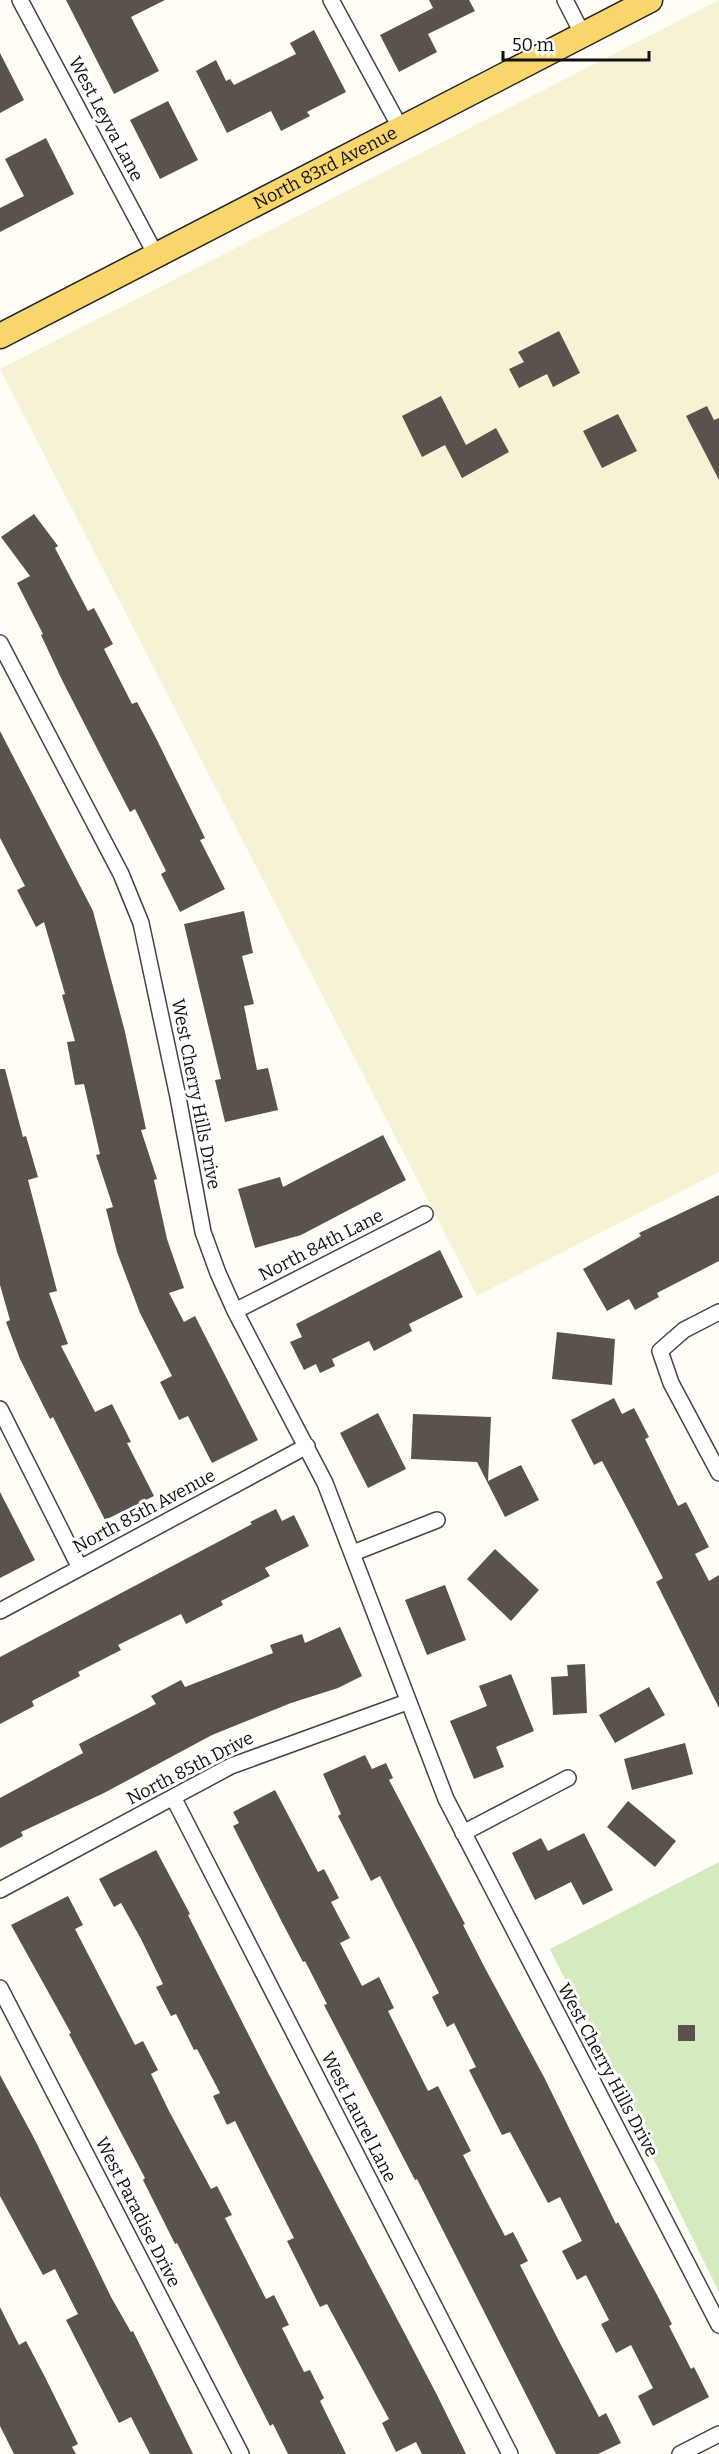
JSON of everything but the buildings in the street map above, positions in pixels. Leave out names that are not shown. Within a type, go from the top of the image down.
[{"type":"main road","name":"North 83rd Avenue","points":[[0,336],[650,0]]},
{"type":"street","name":"West Leyva Lane","points":[[20,0],[157,256]]},
{"type":"street","points":[[331,0],[401,129]]},
{"type":"street","points":[[565,0],[583,35]]},
{"type":"street","name":"West Cherry Hills Drive","points":[[0,643],[121,874],[141,923],[176,1086],[203,1232],[235,1311],[307,1446],[353,1553],[432,1767],[463,1833],[719,2325]]},
{"type":"street","name":"North 84th Lane","points":[[235,1311],[425,1214]]},
{"type":"street","points":[[719,1312],[684,1330],[660,1352],[671,1383],[719,1473]]},
{"type":"street","points":[[0,1409],[80,1568]]},
{"type":"street","name":"North 85th Avenue","points":[[0,1611],[307,1446]]},
{"type":"street","points":[[353,1553],[437,1520]]},
{"type":"street","name":"North 85th Drive","points":[[0,1890],[248,1759],[407,1702]]},
{"type":"street","points":[[463,1833],[568,1778]]},
{"type":"street","name":"West Laurel Lane","points":[[173,1797],[510,2454]]},
{"type":"street","name":"West Paradise Drive","points":[[0,1988],[242,2454]]},
{"type":"street","points":[[680,2454],[719,2434]]},
{"type":"shaded area","points":[[719,0],[719,1172],[477,1296],[0,369]]},
{"type":"green space","points":[[719,1862],[719,2292],[550,1949]]}]
